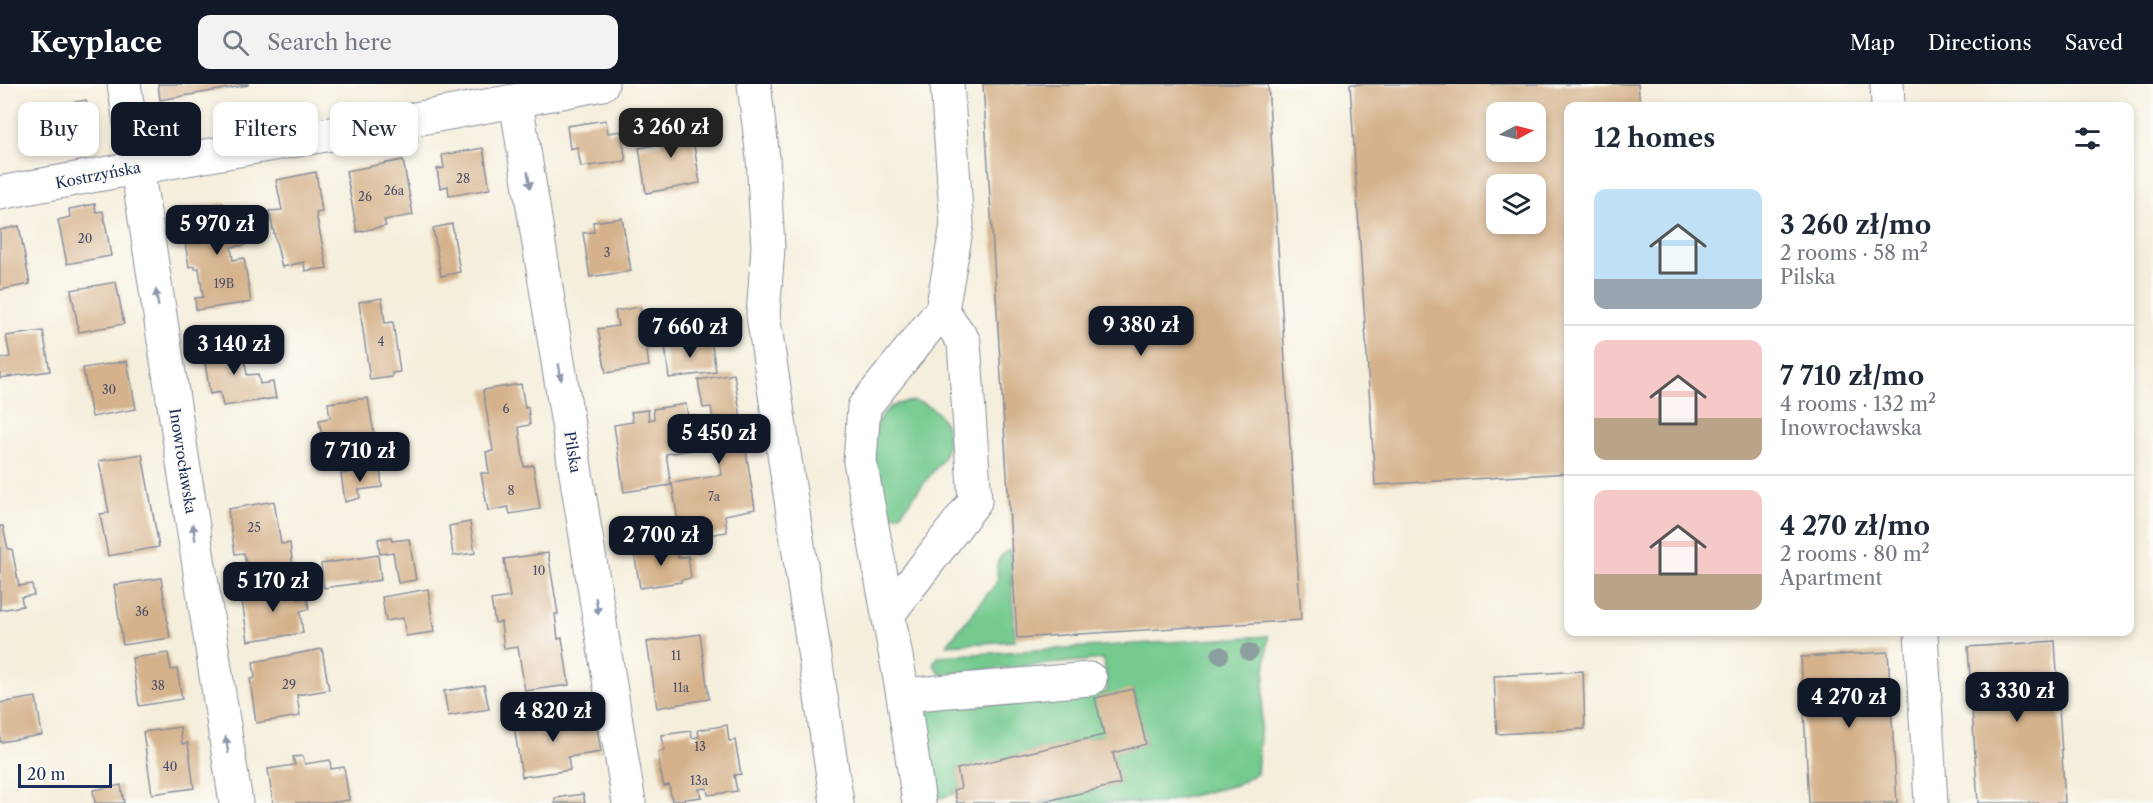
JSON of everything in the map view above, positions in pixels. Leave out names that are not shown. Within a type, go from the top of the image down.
[{"type":"street","name":"Inowrocławska","points":[[124,84],[236,803]]},
{"type":"street","name":"Kostrzyńska","points":[[0,193],[602,84]]},
{"type":"street","points":[[754,84],[763,158],[768,248],[763,315],[837,803]]},
{"type":"street","points":[[919,803],[889,613],[860,461],[864,407],[942,310],[957,225],[947,84]]},
{"type":"street","points":[[1887,84],[1888,102]]},
{"type":"street","name":"Pilska","points":[[516,101],[629,803]]},
{"type":"street","points":[[889,613],[975,501],[964,342],[942,310]]},
{"type":"street","points":[[1921,636],[1931,803]]},
{"type":"street","points":[[903,695],[1090,679]]},
{"type":"green space","points":[[914,401],[933,409],[939,415],[947,431],[948,441],[942,460],[900,514],[891,516],[886,513],[875,461],[876,427],[882,414],[895,405]]},
{"type":"green space","points":[[1010,550],[1015,641],[947,645],[998,581],[999,559]]},
{"type":"green space","points":[[1268,636],[1257,774],[1236,785],[1161,803],[1038,803],[1120,784],[1113,753],[1146,744],[1133,690],[1104,735],[957,769],[961,788],[954,790],[955,794],[934,799],[920,719],[934,709],[1107,692],[1104,659],[940,674],[933,663],[939,656]]},
{"type":"building","points":[[158,84],[248,84],[248,85],[160,100]]},
{"type":"building","points":[[983,84],[1268,84],[1301,620],[1017,638]]},
{"type":"building","points":[[1350,84],[1638,84],[1640,102],[1564,102],[1564,473],[1375,485]]},
{"type":"building","points":[[606,120],[608,133],[621,131],[626,161],[581,167],[577,147],[570,149],[567,126]]},
{"type":"building","points":[[690,120],[700,183],[646,193],[639,148],[661,144],[657,125]]},
{"type":"building","points":[[483,148],[490,189],[449,196],[448,186],[440,188],[437,169],[444,168],[442,155]]},
{"type":"building","points":[[403,160],[413,215],[384,220],[386,226],[357,232],[346,171]]},
{"type":"building","points":[[316,172],[322,212],[316,213],[327,268],[305,271],[304,262],[282,267],[269,211],[282,210],[276,180]]},
{"type":"building","points":[[223,203],[225,212],[239,210],[245,245],[231,247],[233,260],[244,258],[251,302],[196,310],[195,298],[203,297],[199,268],[189,267],[184,237],[189,236],[185,209]]},
{"type":"building","points":[[95,204],[96,212],[103,211],[111,256],[67,264],[58,220],[70,217],[69,209]]},
{"type":"building","points":[[622,218],[631,271],[590,277],[583,233],[594,232],[593,222]]},
{"type":"building","points":[[452,224],[460,272],[441,276],[433,228]]},
{"type":"building","points":[[19,226],[30,284],[0,290],[0,230]]},
{"type":"building","points":[[116,282],[124,324],[79,332],[71,290]]},
{"type":"building","points":[[382,298],[385,323],[393,322],[400,372],[392,373],[392,377],[370,380],[359,302]]},
{"type":"building","points":[[640,307],[649,366],[606,373],[598,329],[618,326],[615,311]]},
{"type":"building","points":[[43,331],[50,371],[0,378],[0,359],[10,357],[6,336]]},
{"type":"building","points":[[241,338],[247,375],[258,374],[260,384],[273,382],[276,398],[223,406],[220,392],[210,394],[203,351],[223,348],[222,341]]},
{"type":"building","points":[[711,339],[716,372],[669,378],[665,345]]},
{"type":"building","points":[[127,361],[136,409],[92,417],[83,368]]},
{"type":"building","points":[[734,374],[755,509],[725,515],[727,532],[697,537],[694,519],[678,522],[672,483],[722,475],[711,407],[703,408],[698,380]]},
{"type":"building","points":[[521,384],[525,408],[528,407],[530,425],[519,427],[524,467],[533,465],[540,509],[510,514],[508,507],[488,511],[481,473],[489,473],[486,452],[493,451],[483,390]]},
{"type":"building","points":[[368,398],[377,452],[336,458],[333,435],[322,436],[319,420],[330,418],[328,403]]},
{"type":"building","points":[[686,404],[688,417],[695,415],[699,449],[666,454],[671,485],[624,492],[614,425],[633,422],[631,412],[648,410],[649,420],[654,419],[653,409]]},
{"type":"building","points":[[142,454],[159,547],[108,556],[100,514],[109,513],[99,461]]},
{"type":"building","points":[[380,468],[382,487],[359,490],[360,498],[345,502],[341,474]]},
{"type":"building","points":[[274,501],[281,544],[290,543],[293,568],[248,575],[244,553],[235,554],[228,509]]},
{"type":"building","points":[[470,522],[475,553],[453,556],[449,526]]},
{"type":"building","points":[[0,526],[3,526],[8,549],[12,549],[19,586],[32,584],[34,595],[21,597],[23,606],[0,610]]},
{"type":"building","points":[[391,537],[392,541],[409,539],[416,580],[398,583],[393,552],[380,554],[378,539]]},
{"type":"building","points":[[676,546],[678,558],[688,556],[691,578],[681,580],[681,582],[640,588],[634,552]]},
{"type":"building","points":[[548,553],[558,614],[555,614],[558,639],[562,638],[569,685],[525,691],[518,647],[504,649],[501,622],[495,623],[491,600],[510,597],[504,559]]},
{"type":"building","points":[[378,555],[381,580],[324,588],[321,564]]},
{"type":"building","points":[[161,578],[170,638],[123,645],[114,585]]},
{"type":"building","points":[[296,586],[298,599],[307,597],[309,609],[300,611],[303,633],[248,641],[241,594]]},
{"type":"building","points":[[428,589],[434,632],[406,636],[403,618],[386,621],[382,597]]},
{"type":"building","points":[[700,634],[709,699],[657,708],[647,642]]},
{"type":"building","points":[[2055,641],[2065,803],[1978,803],[1968,647]]},
{"type":"building","points":[[322,649],[329,690],[297,695],[300,716],[256,723],[250,679],[255,678],[253,662]]},
{"type":"building","points":[[1888,652],[1897,803],[1809,803],[1801,657]]},
{"type":"building","points":[[168,653],[171,670],[177,669],[182,699],[139,706],[132,658]]},
{"type":"building","points":[[1583,671],[1585,729],[1497,734],[1494,676]]},
{"type":"building","points":[[484,685],[489,709],[448,716],[444,691]]},
{"type":"building","points":[[1133,689],[1146,744],[1113,753],[1120,784],[1038,803],[957,803],[954,790],[961,788],[957,769],[1104,735],[1095,698]]},
{"type":"building","points":[[36,697],[42,735],[0,742],[0,703]]},
{"type":"building","points":[[561,712],[563,725],[596,720],[601,752],[568,757],[570,770],[522,777],[513,719]]},
{"type":"building","points":[[727,725],[729,741],[735,740],[741,774],[734,775],[737,791],[708,795],[707,788],[699,789],[701,797],[672,801],[669,785],[664,786],[660,769],[658,752],[664,751],[662,735],[691,731],[692,738],[699,737],[698,730]]},
{"type":"building","points":[[180,727],[182,744],[188,743],[194,788],[152,794],[143,732]]},
{"type":"building","points":[[303,756],[305,764],[330,760],[331,769],[344,767],[349,800],[330,803],[273,803],[268,769],[295,765],[293,757]]},
{"type":"building","points":[[121,785],[124,803],[95,803],[93,790]]},
{"type":"building","points":[[583,794],[585,803],[555,803],[555,798]]}]
